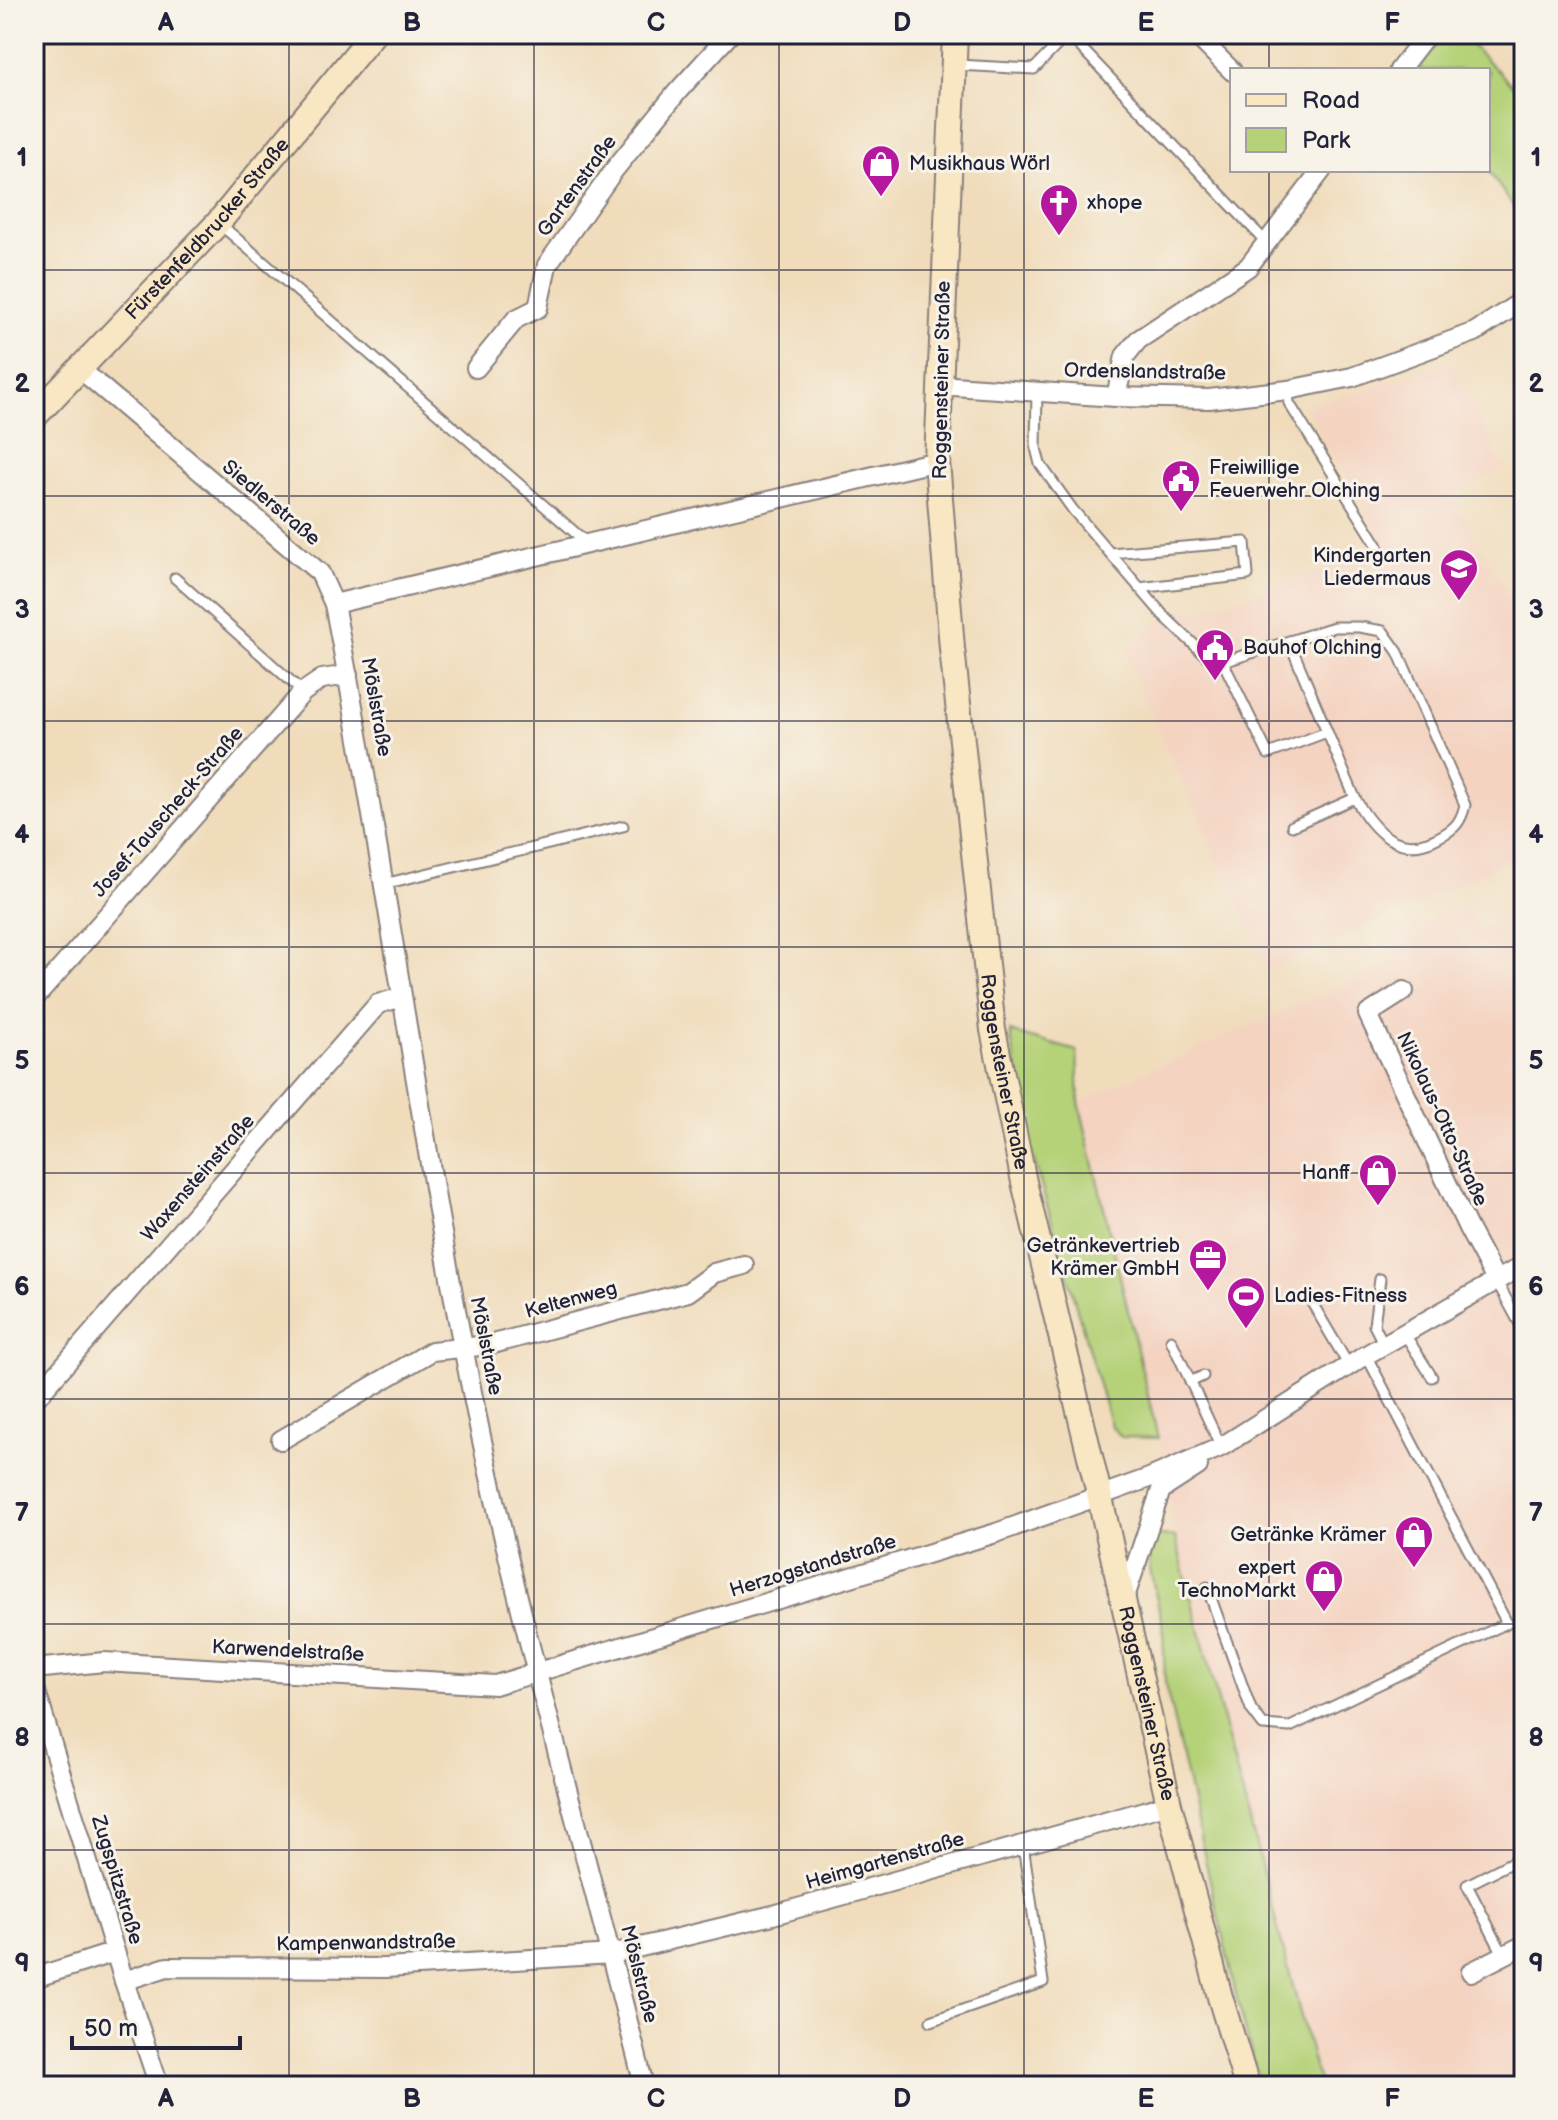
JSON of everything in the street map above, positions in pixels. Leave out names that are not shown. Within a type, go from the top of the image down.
[{"type":"main road","name":"Fürstenfeldbrucker Straße","points":[[34,417],[218,223],[373,34]]},
{"type":"main road","name":"Roggensteiner Straße","points":[[955,34],[937,461],[952,648],[993,1030],[1027,1197],[1124,1600],[1169,1804],[1247,2086]]},
{"type":"street","name":"Gartenstraße","points":[[476,368],[516,319],[538,308],[547,265],[614,170],[678,91],[730,34]]},
{"type":"street","points":[[1195,34],[1230,69]]},
{"type":"street","points":[[1401,68],[1427,34]]},
{"type":"street","points":[[1116,397],[1125,356],[1138,340],[1248,267],[1320,172]]},
{"type":"street","name":"Ordenslandstraße","points":[[938,385],[1116,397],[1209,399],[1288,390],[1352,377],[1468,335],[1524,300]]},
{"type":"street","name":"Siedlerstraße","points":[[80,369],[320,573],[334,604]]},
{"type":"street","points":[[334,604],[937,461]]},
{"type":"street","name":"Möslstraße","points":[[334,604],[436,1201],[482,1439],[537,1672],[644,2086]]},
{"type":"street","name":"Josef-Tauscheck-Straße","points":[[34,999],[303,692],[322,679],[348,675]]},
{"type":"street","name":"Nikolaus-Otto-Straße","points":[[1404,991],[1368,1014],[1468,1228],[1496,1280]]},
{"type":"street","name":"Waxensteinstraße","points":[[34,1400],[378,1004],[402,997]]},
{"type":"street","name":"Keltenweg","points":[[281,1440],[432,1351],[489,1345],[688,1292],[714,1273],[744,1265]]},
{"type":"street","points":[[1124,1600],[1161,1490],[1195,1470],[1217,1449],[1366,1355],[1524,1265]]},
{"type":"street","name":"Herzogstandstraße","points":[[537,1672],[996,1533],[1100,1498],[1217,1449]]},
{"type":"street","name":"Karwendelstraße","points":[[34,1669],[104,1662],[495,1685],[537,1672]]},
{"type":"street","name":"Zugspitzstraße","points":[[36,1695],[159,2086]]},
{"type":"street","name":"Heimgartenstraße","points":[[612,1954],[773,1915],[1169,1804]]},
{"type":"street","points":[[1471,1972],[1524,1945]]},
{"type":"street","points":[[34,1978],[115,1952]]},
{"type":"street","name":"Kampenwandstraße","points":[[124,1981],[167,1967],[386,1968],[612,1954]]},
{"type":"lane","points":[[953,65],[1034,69],[1068,34],[1266,242]]},
{"type":"lane","points":[[218,223],[587,543]]},
{"type":"lane","points":[[1288,390],[1289,403],[1378,546]]},
{"type":"lane","points":[[1037,391],[1036,448],[1040,464],[1073,510],[1139,588],[1206,656],[1223,662],[1289,641],[1334,627],[1383,631],[1398,652],[1465,805],[1461,822],[1432,842],[1414,846],[1396,842],[1367,820],[1289,641]]},
{"type":"lane","points":[[1110,553],[1245,542],[1248,575],[1139,588]]},
{"type":"lane","points":[[175,578],[303,692]]},
{"type":"lane","points":[[1223,662],[1268,754],[1327,732]]},
{"type":"lane","points":[[1292,826],[1355,798]]},
{"type":"lane","points":[[384,884],[623,826]]},
{"type":"lane","points":[[1380,1279],[1374,1325],[1384,1345]]},
{"type":"lane","points":[[1496,1280],[1521,1326]]},
{"type":"lane","points":[[1308,1296],[1349,1366]]},
{"type":"lane","points":[[1404,1333],[1432,1377]]},
{"type":"lane","points":[[1171,1340],[1217,1449]]},
{"type":"lane","points":[[1207,1587],[1251,1709],[1263,1725],[1290,1727],[1507,1623],[1366,1355]]},
{"type":"lane","points":[[1190,1382],[1203,1376]]},
{"type":"lane","points":[[931,2021],[1043,1982],[1023,1845]]},
{"type":"lane","points":[[1504,1956],[1467,1885],[1524,1856]]},
{"type":"shaded area","points":[[1451,360],[1504,469],[1451,494],[1524,622],[1524,854],[1269,971],[1126,653],[1172,609],[1204,610],[1369,555],[1387,553],[1378,532],[1304,406],[1368,389]]},
{"type":"shaded area","points":[[1468,905],[1478,930],[1524,909],[1524,2086],[1321,2086],[1175,1537],[1158,1438],[1079,1102],[1396,961],[1389,938]]},
{"type":"green space","points":[[1445,34],[1460,34],[1524,97],[1524,222],[1489,172],[1490,68],[1419,68]]},
{"type":"green space","points":[[1010,1032],[1077,1051],[1079,1102],[1158,1438],[1121,1437],[1111,1426],[1030,1147]]},
{"type":"green space","points":[[1155,1536],[1175,1537],[1321,2086],[1260,2086],[1236,1995],[1165,1682],[1163,1627],[1149,1565],[1149,1541]]},
{"type":"place","name":"Musikhaus Wörl","points":[[881,198]]},
{"type":"place","name":"xhope","points":[[1059,237]]},
{"type":"place","name":"Freiwillige Feuerwehr Olching","points":[[1181,513]]},
{"type":"place","name":"Kindergarten Liedermaus","points":[[1459,602]]},
{"type":"place","name":"Bauhof Olching","points":[[1215,682]]},
{"type":"place","name":"Hanff","points":[[1378,1207]]},
{"type":"place","name":"Getränkevertrieb Krämer GmbH","points":[[1208,1292]]},
{"type":"place","name":"Ladies-Fitness","points":[[1246,1330]]},
{"type":"place","name":"Getränke Krämer","points":[[1414,1569]]},
{"type":"place","name":"expert TechnoMarkt","points":[[1324,1613]]}]
